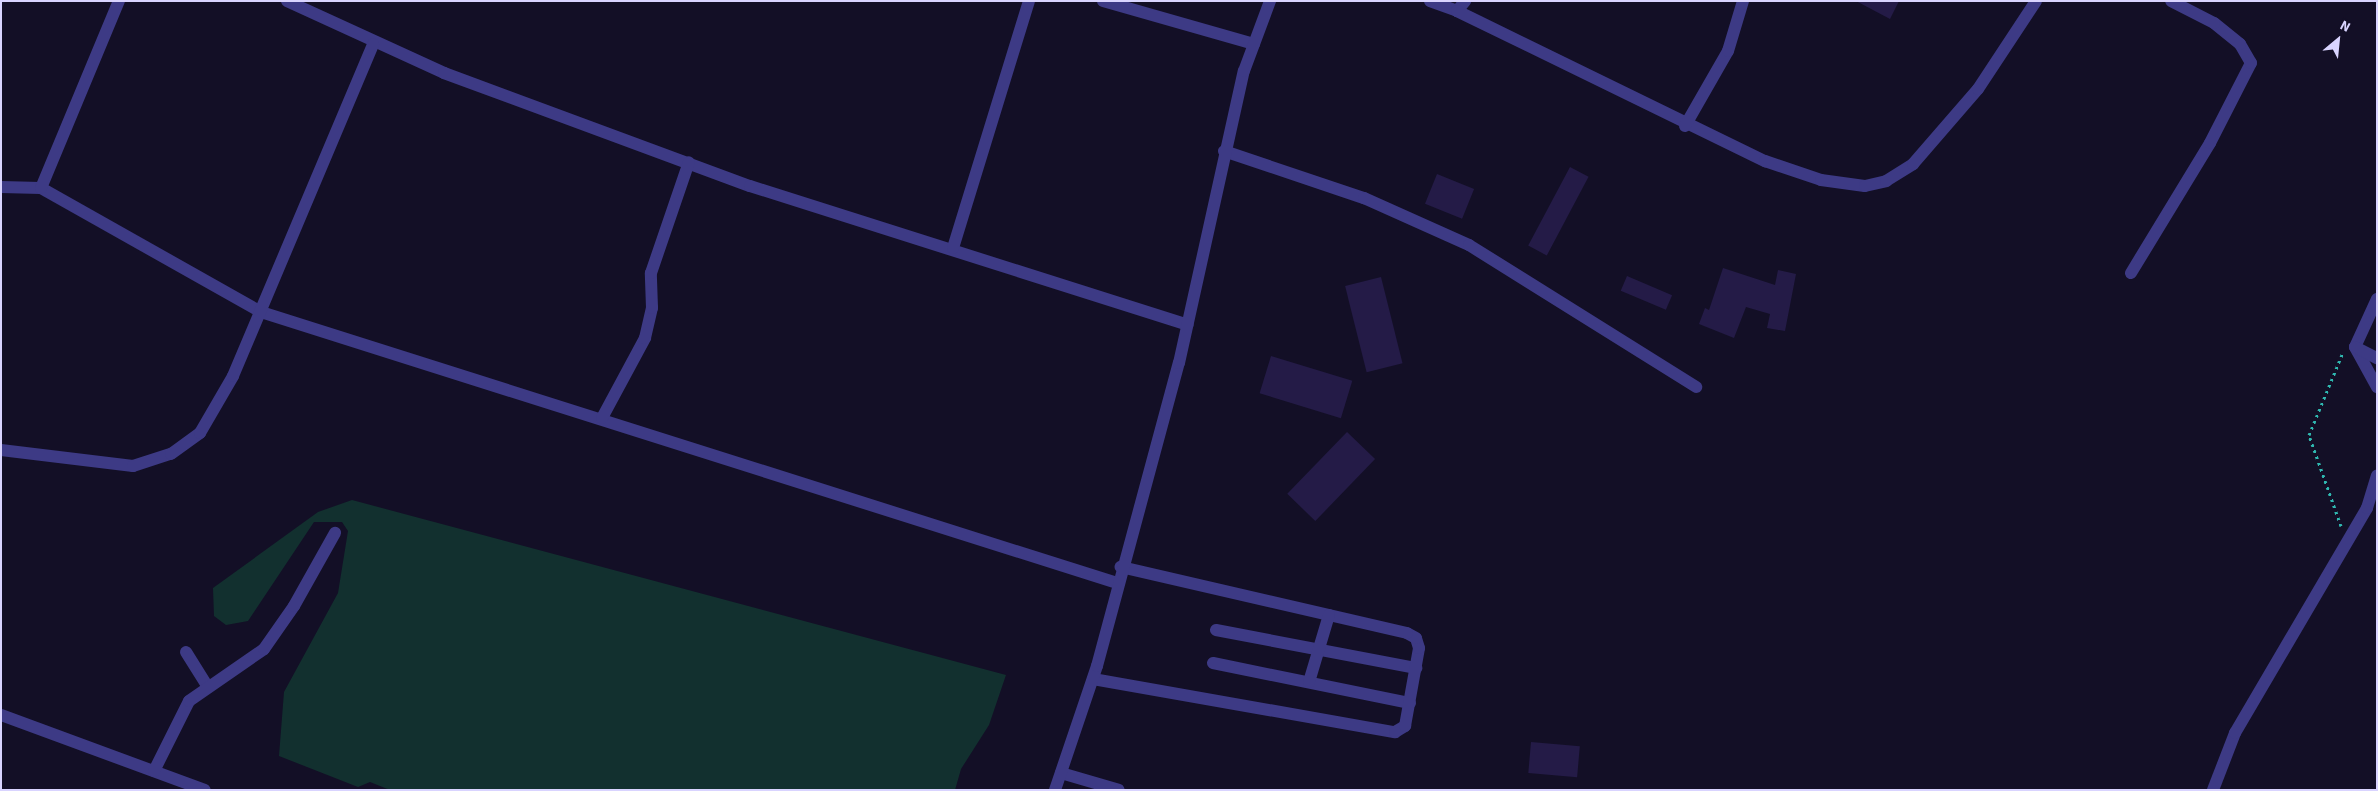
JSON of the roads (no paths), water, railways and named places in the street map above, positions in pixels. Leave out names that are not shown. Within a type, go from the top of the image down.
[{"type":"street","points":[[41,188],[119,1]]},
{"type":"street","points":[[288,1],[373,44],[689,162],[1187,325]]},
{"type":"street","points":[[953,248],[1029,1]]},
{"type":"street","points":[[1104,1],[1254,44]]},
{"type":"street","points":[[1055,790],[1092,679],[1187,325],[1224,151],[1254,44],[1270,1]]},
{"type":"street","points":[[1430,1],[1461,6],[1685,126],[1821,180],[1865,186],[1886,181],[1913,164],[1978,89],[2036,1]]},
{"type":"street","points":[[1685,126],[1728,51],[1743,1]]},
{"type":"street","points":[[2131,273],[2210,143],[2251,63],[2240,44],[2214,23],[2171,1]]},
{"type":"street","points":[[1,450],[133,466],[171,454],[200,433],[233,376],[373,44]]},
{"type":"street","points":[[1224,151],[1364,198],[1469,245],[1696,387]]},
{"type":"street","points":[[602,418],[645,338],[652,308],[651,273],[689,162]]},
{"type":"street","points":[[1,187],[41,188],[208,286],[261,312],[602,418],[1117,583]]},
{"type":"street","points":[[2355,347],[2377,299]]},
{"type":"street","points":[[2355,347],[2377,358]]},
{"type":"street","points":[[2355,347],[2377,387]]},
{"type":"street","points":[[2213,790],[2235,733],[2346,538],[2367,508],[2377,476]]},
{"type":"street","points":[[154,771],[184,709],[207,686],[244,666],[264,649],[294,606],[335,533]]},
{"type":"street","points":[[1092,679],[1395,732],[1405,726],[1416,668],[1416,638],[1329,615],[1121,567]]},
{"type":"street","points":[[1309,682],[1329,615]]},
{"type":"street","points":[[1216,630],[1416,668]]},
{"type":"street","points":[[186,652],[207,686]]},
{"type":"street","points":[[1213,663],[1410,702]]},
{"type":"street","points":[[1,715],[154,771],[187,787],[205,790]]},
{"type":"street","points":[[1061,773],[1119,790]]}]
